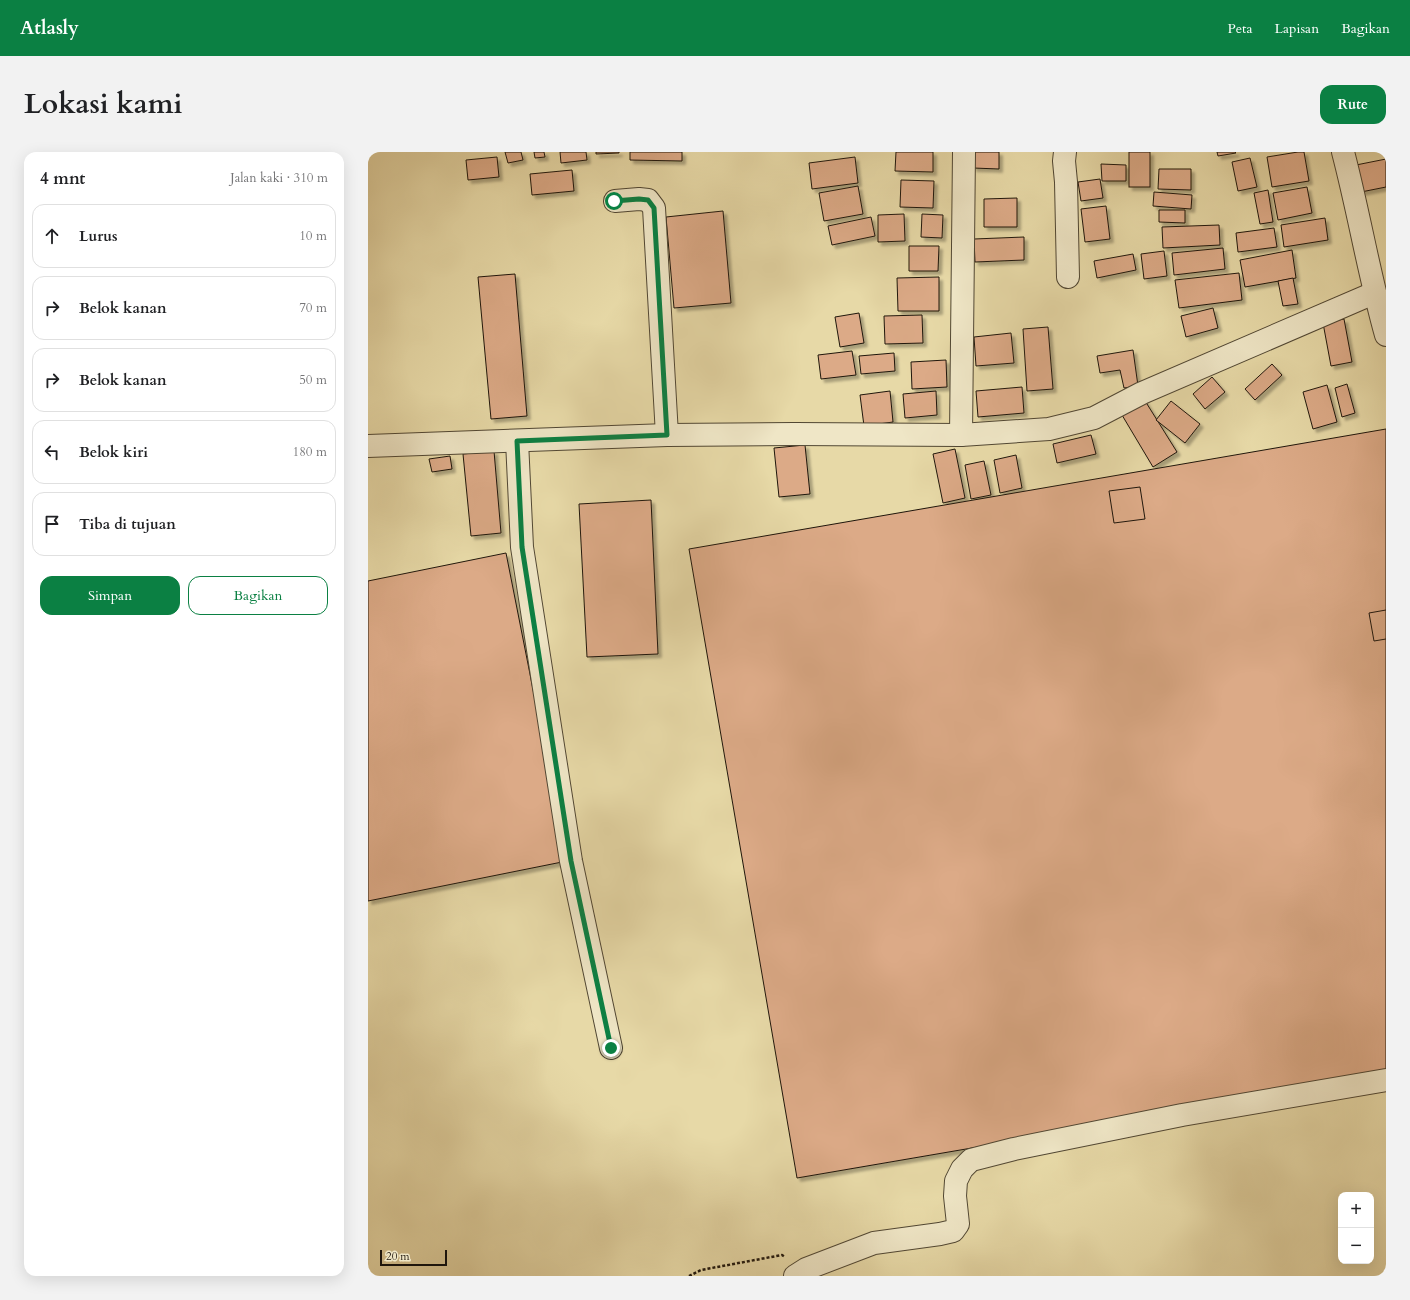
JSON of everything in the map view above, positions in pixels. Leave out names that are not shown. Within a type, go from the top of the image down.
[{"type":"street","points":[[961,435],[964,152]]},
{"type":"street","points":[[1065,152],[1064,161],[1066,182],[1068,277]]},
{"type":"street","points":[[1343,152],[1353,191],[1374,292],[1386,335]]},
{"type":"street","points":[[614,201],[639,199],[648,200],[654,208],[667,435]]},
{"type":"street","points":[[368,446],[667,435],[961,435],[1049,429],[1094,418],[1162,384],[1374,292]]},
{"type":"street","points":[[517,441],[524,563],[571,861],[611,1048]]},
{"type":"street","points":[[800,1272],[874,1243],[953,1231],[958,1224],[955,1196],[956,1181],[962,1169],[971,1160],[1014,1149],[1182,1116],[1386,1080]]},
{"type":"path","points":[[689,1276],[701,1270],[782,1255],[800,1272]]},
{"type":"building","points":[[505,152],[521,152],[523,160],[508,163]]},
{"type":"building","points":[[534,152],[544,152],[545,157],[535,158]]},
{"type":"building","points":[[560,152],[586,152],[587,160],[561,163]]},
{"type":"building","points":[[596,152],[619,152],[619,153],[596,154]]},
{"type":"building","points":[[630,152],[682,152],[682,161],[630,160]]},
{"type":"building","points":[[896,152],[933,152],[933,172],[895,171]]},
{"type":"building","points":[[973,152],[999,152],[999,169],[973,168]]},
{"type":"building","points":[[1129,152],[1150,152],[1150,187],[1129,187]]},
{"type":"building","points":[[1217,152],[1235,152],[1236,153],[1218,156]]},
{"type":"building","points":[[1304,152],[1309,181],[1272,187],[1267,157]]},
{"type":"building","points":[[497,157],[499,177],[468,180],[466,160]]},
{"type":"building","points":[[855,157],[858,183],[812,189],[809,163]]},
{"type":"building","points":[[1250,158],[1257,187],[1238,191],[1232,162]]},
{"type":"building","points":[[1386,159],[1386,187],[1361,192],[1356,165]]},
{"type":"building","points":[[1101,164],[1126,165],[1126,181],[1102,181]]},
{"type":"building","points":[[1159,169],[1191,169],[1191,190],[1158,189]]},
{"type":"building","points":[[572,170],[574,191],[532,195],[530,174]]},
{"type":"building","points":[[1100,179],[1103,198],[1081,201],[1078,182]]},
{"type":"building","points":[[901,180],[934,181],[933,208],[900,207]]},
{"type":"building","points":[[858,186],[863,214],[824,221],[819,193]]},
{"type":"building","points":[[1307,187],[1312,213],[1278,220],[1273,193]]},
{"type":"building","points":[[1268,190],[1273,222],[1260,224],[1254,193]]},
{"type":"building","points":[[1154,192],[1192,195],[1191,209],[1153,206]]},
{"type":"building","points":[[1017,198],[1017,227],[984,227],[984,199]]},
{"type":"building","points":[[1106,206],[1110,239],[1085,242],[1081,209]]},
{"type":"building","points":[[1159,210],[1185,210],[1185,223],[1159,222]]},
{"type":"building","points":[[723,211],[731,303],[674,308],[666,217]]},
{"type":"building","points":[[904,214],[905,241],[878,242],[878,215]]},
{"type":"building","points":[[922,214],[943,215],[942,238],[921,237]]},
{"type":"building","points":[[871,217],[875,236],[832,245],[828,226]]},
{"type":"building","points":[[1325,218],[1328,240],[1284,247],[1281,225]]},
{"type":"building","points":[[1219,225],[1220,245],[1163,248],[1162,227]]},
{"type":"building","points":[[1274,228],[1277,247],[1238,252],[1236,233]]},
{"type":"building","points":[[1024,237],[1024,260],[975,262],[974,239]]},
{"type":"building","points":[[909,246],[939,246],[938,271],[909,271]]},
{"type":"building","points":[[1223,248],[1225,269],[1174,275],[1172,253]]},
{"type":"building","points":[[1292,250],[1296,278],[1245,287],[1240,260]]},
{"type":"building","points":[[1164,251],[1167,276],[1144,279],[1141,254]]},
{"type":"building","points":[[1133,254],[1136,270],[1097,278],[1094,261]]},
{"type":"building","points":[[1239,273],[1242,300],[1179,308],[1175,280]]},
{"type":"building","points":[[515,274],[527,416],[491,419],[478,277]]},
{"type":"building","points":[[939,277],[939,311],[898,311],[897,278]]},
{"type":"building","points":[[1293,278],[1298,304],[1283,306],[1278,281]]},
{"type":"building","points":[[1213,308],[1218,328],[1186,337],[1181,316]]},
{"type":"building","points":[[859,313],[864,343],[840,347],[835,317]]},
{"type":"building","points":[[922,315],[923,343],[885,344],[884,316]]},
{"type":"building","points":[[1344,319],[1352,362],[1331,366],[1323,323]]},
{"type":"building","points":[[1048,327],[1053,389],[1027,391],[1023,329]]},
{"type":"building","points":[[1011,333],[1014,363],[976,366],[974,337]]},
{"type":"building","points":[[1133,350],[1138,386],[1124,388],[1120,370],[1100,373],[1097,356]]},
{"type":"building","points":[[852,351],[856,375],[821,379],[818,355]]},
{"type":"building","points":[[894,353],[895,371],[861,374],[859,356]]},
{"type":"building","points":[[946,360],[947,387],[912,389],[911,362]]},
{"type":"building","points":[[1272,364],[1282,375],[1255,400],[1245,389]]},
{"type":"building","points":[[1212,377],[1225,392],[1205,409],[1193,394]]},
{"type":"building","points":[[1347,384],[1355,413],[1342,417],[1335,388]]},
{"type":"building","points":[[1327,385],[1337,422],[1313,429],[1303,392]]},
{"type":"building","points":[[1022,387],[1024,413],[978,417],[976,391]]},
{"type":"building","points":[[890,391],[893,422],[864,426],[860,395]]},
{"type":"building","points":[[936,391],[937,415],[905,418],[903,394]]},
{"type":"building","points":[[1142,396],[1177,452],[1153,467],[1119,410]]},
{"type":"building","points":[[1171,401],[1200,424],[1185,443],[1156,420]]},
{"type":"building","points":[[1386,429],[1386,1077],[797,1178],[689,549]]},
{"type":"building","points":[[1091,435],[1096,454],[1057,463],[1053,444]]},
{"type":"building","points":[[805,445],[810,494],[779,497],[774,448]]},
{"type":"building","points":[[955,449],[965,498],[943,503],[933,454]]},
{"type":"building","points":[[494,451],[501,533],[471,536],[463,454]]},
{"type":"building","points":[[1016,455],[1022,488],[1000,493],[994,460]]},
{"type":"building","points":[[450,456],[452,469],[432,472],[429,459]]},
{"type":"building","points":[[984,461],[991,495],[971,499],[965,465]]},
{"type":"building","points":[[1140,487],[1145,519],[1114,523],[1109,491]]},
{"type":"building","points":[[651,500],[658,654],[587,657],[579,504]]},
{"type":"building","points":[[506,553],[567,861],[368,901],[368,581]]},
{"type":"building","points":[[1386,610],[1386,639],[1374,641],[1369,613]]},
{"type":"route","points":[[611,1048],[571,861],[522,547],[517,441],[667,435],[654,208],[648,200],[639,199],[614,201]]}]
